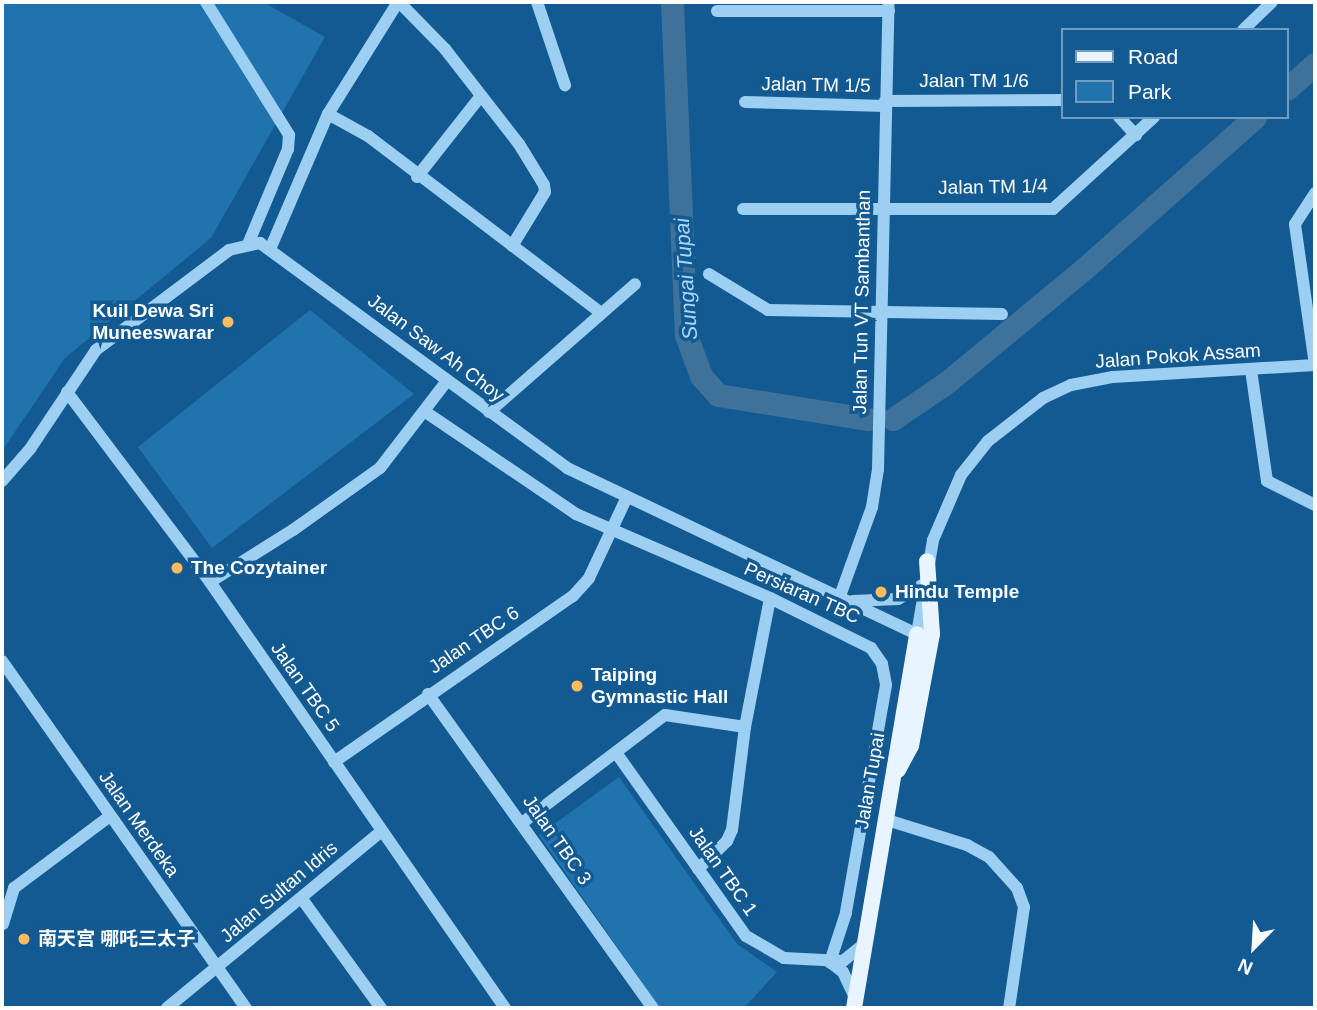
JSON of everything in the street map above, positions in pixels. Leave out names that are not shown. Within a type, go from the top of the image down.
[{"type":"main road","points":[[889,788],[911,746],[922,700],[932,635],[927,561]]},
{"type":"main road","name":"Jalan Tupai","points":[[854,1004],[917,634]]},
{"type":"street","points":[[206,2],[289,135],[288,149],[248,244]]},
{"type":"street","points":[[2,481],[30,449],[96,350],[138,315],[229,250],[248,244],[271,247],[328,114],[399,2],[445,49],[519,144],[545,189],[512,246]]},
{"type":"street","points":[[537,2],[565,85]]},
{"type":"street","points":[[1245,28],[1272,2]]},
{"type":"street","points":[[717,11],[889,6]]},
{"type":"street","name":"Jalan Tun VT Sambanthan","points":[[844,599],[872,507],[884,313],[881,206],[889,6]]},
{"type":"street","points":[[417,177],[480,97]]},
{"type":"street","name":"Jalan TM 1/6","points":[[885,103],[1062,100]]},
{"type":"street","name":"Jalan TM 1/5","points":[[745,102],[885,103]]},
{"type":"street","points":[[328,114],[368,136],[417,177],[600,312]]},
{"type":"street","points":[[1121,119],[1136,135]]},
{"type":"street","name":"Jalan TM 1/4","points":[[743,209],[881,206],[1053,209],[1152,119]]},
{"type":"street","points":[[1315,193],[1295,224],[1315,365]]},
{"type":"street","name":"Jalan Saw Ah Choy","points":[[271,247],[446,382],[567,468],[917,634]]},
{"type":"street","points":[[709,274],[768,310],[1002,314]]},
{"type":"street","points":[[489,412],[635,284]]},
{"type":"street","name":"Jalan Pokok Assam","points":[[927,561],[961,475],[988,441],[1043,398],[1071,385],[1113,377],[1315,365]]},
{"type":"street","points":[[1251,370],[1268,481],[1315,505]]},
{"type":"street","points":[[210,582],[293,530],[380,468],[427,413],[446,382]]},
{"type":"street","name":"Jalan TBC 5","points":[[66,392],[210,582],[505,1008]]},
{"type":"street","name":"Persiaran TBC","points":[[427,413],[545,498],[612,531],[770,598],[871,648],[882,664],[886,685],[846,913],[830,962]]},
{"type":"street","name":"Jalan TBC 6","points":[[334,762],[428,694],[573,596],[589,578],[627,497]]},
{"type":"street","name":"Jalan Tupai","points":[[917,634],[927,561]]},
{"type":"street","points":[[844,599],[898,599],[922,585]]},
{"type":"street","points":[[698,869],[727,841],[732,830],[745,727],[770,598]]},
{"type":"street","name":"Jalan Merdeka","points":[[2,663],[246,1008]]},
{"type":"street","name":"Jalan TBC 3","points":[[428,694],[653,1008]]},
{"type":"street","points":[[522,823],[617,754],[665,715],[745,727]]},
{"type":"street","name":"Jalan TBC 1","points":[[617,754],[746,936],[784,958],[830,962]]},
{"type":"street","points":[[3,924],[14,888],[110,816]]},
{"type":"street","points":[[884,819],[968,845],[997,863],[1017,888],[1024,907],[1009,1008]]},
{"type":"street","name":"Jalan Sultan Idris","points":[[167,1008],[219,968],[382,831]]},
{"type":"street","points":[[302,899],[381,1008]]},
{"type":"street","points":[[830,962],[843,961],[863,945]]},
{"type":"street","points":[[830,962],[843,972],[854,1004]]},
{"type":"green space","points":[[2,2],[263,2],[325,37],[211,238],[65,358],[2,451]]},
{"type":"green space","points":[[310,310],[414,394],[212,548],[138,447]]},
{"type":"green space","points":[[619,777],[737,944],[777,972],[744,1008],[660,1008],[539,835]]},
{"type":"waterway","name":"Sungai Tupai","points":[[672,2],[686,335],[701,376],[718,395],[868,419]]},
{"type":"waterway","name":"Sungai Tupai","points":[[1289,87],[1315,64]]},
{"type":"waterway","name":"Sungai Tupai","points":[[893,419],[946,383],[1085,268],[1253,119]]},
{"type":"place","name":"Kuil Dewa Sri Muneeswarar","points":[[228,322]]},
{"type":"place","name":"The Cozytainer","points":[[177,568]]},
{"type":"place","name":"Hindu Temple","points":[[881,592]]},
{"type":"place","name":"Taiping Gymnastic Hall","points":[[577,686]]},
{"type":"place","name":"南天宫 哪吒三太子","points":[[24,939]]}]
